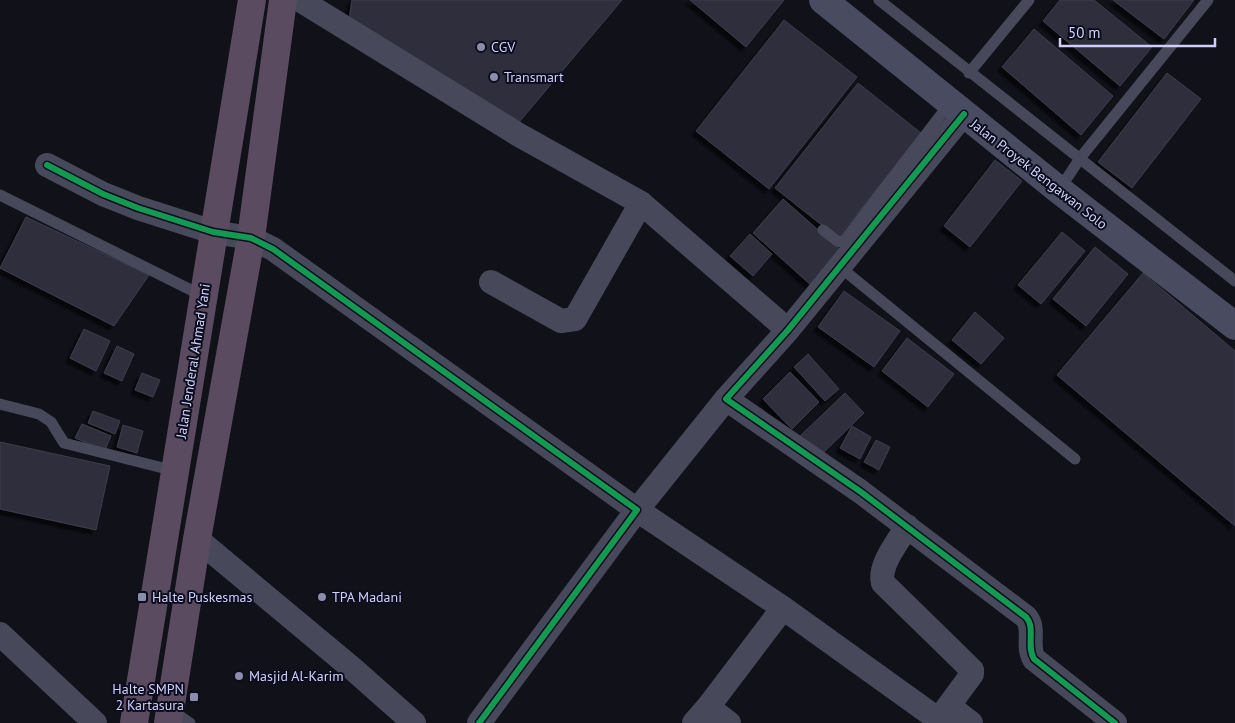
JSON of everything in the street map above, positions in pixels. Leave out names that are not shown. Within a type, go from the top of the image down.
[{"type":"highway","points":[[176,718],[197,539],[251,238],[281,8],[251,6]]},
{"type":"highway","name":"Jalan Jenderal Ahmad Yani","points":[[134,723],[251,6]]},
{"type":"street","points":[[300,0],[519,135],[641,203],[788,330]]},
{"type":"street","name":"Jalan Proyek Bengawan Solo","points":[[823,0],[1059,190],[1235,326]]},
{"type":"street","points":[[479,723],[637,510],[726,399],[788,330],[840,267],[957,109]]},
{"type":"street","points":[[47,166],[103,194],[138,208],[213,232],[251,238],[273,249],[637,510],[941,716],[971,723]]},
{"type":"street","points":[[491,282],[561,320],[576,319],[641,203]]},
{"type":"street","points":[[726,399],[907,526],[1028,619],[1030,652],[1034,659],[1114,723]]},
{"type":"street","points":[[907,526],[886,563],[882,578],[886,587],[946,642],[972,670],[972,674],[941,716]]},
{"type":"street","points":[[197,539],[353,668],[414,723]]},
{"type":"street","points":[[728,723],[701,715],[782,608]]},
{"type":"street","points":[[0,634],[95,723]]},
{"type":"lane","points":[[880,0],[1235,281]]},
{"type":"lane","points":[[969,72],[1029,0]]},
{"type":"lane","points":[[1059,190],[1080,157],[1208,0]]},
{"type":"lane","points":[[823,230],[837,241],[843,242],[957,109]]},
{"type":"lane","points":[[0,195],[203,296]]},
{"type":"lane","points":[[840,267],[1075,459]]},
{"type":"lane","points":[[0,404],[39,414],[50,422],[64,443],[175,471]]},
{"type":"building","name":"Transmart","points":[[352,0],[622,0],[515,127],[348,27]]},
{"type":"building","points":[[690,0],[784,0],[746,47]]},
{"type":"building","points":[[1060,0],[1094,0],[1152,47],[1120,86],[1043,21]]},
{"type":"building","points":[[1113,0],[1194,0],[1164,39]]},
{"type":"building","points":[[784,20],[857,77],[769,189],[696,131]]},
{"type":"building","points":[[1034,29],[1113,96],[1081,135],[1002,67]]},
{"type":"building","points":[[1167,73],[1201,99],[1132,188],[1098,162]]},
{"type":"building","points":[[858,83],[921,133],[838,238],[775,188]]},
{"type":"building","points":[[995,160],[1022,181],[970,247],[944,226]]},
{"type":"building","points":[[783,199],[842,251],[812,286],[753,233]]},
{"type":"building","points":[[26,217],[149,275],[114,326],[0,268]]},
{"type":"building","points":[[1062,232],[1085,251],[1041,304],[1018,285]]},
{"type":"building","points":[[750,234],[772,254],[753,276],[730,256]]},
{"type":"building","points":[[1095,247],[1128,274],[1086,326],[1053,299]]},
{"type":"building","points":[[1143,273],[1235,351],[1235,526],[1057,375]]},
{"type":"building","points":[[844,291],[900,331],[874,367],[818,327]]},
{"type":"building","points":[[975,312],[1004,338],[981,364],[952,340]]},
{"type":"building","points":[[84,329],[110,341],[96,371],[70,358]]},
{"type":"building","points":[[907,338],[954,374],[928,407],[882,371]]},
{"type":"building","points":[[117,346],[134,354],[122,381],[104,373]]},
{"type":"building","points":[[808,354],[839,389],[825,401],[794,367]]},
{"type":"building","points":[[790,372],[819,402],[792,429],[763,399]]},
{"type":"building","points":[[142,373],[160,380],[153,397],[135,390]]},
{"type":"building","points":[[845,393],[864,413],[819,457],[799,437]]},
{"type":"building","points":[[93,411],[120,421],[115,434],[88,423]]},
{"type":"building","points":[[82,424],[111,436],[105,450],[75,438]]},
{"type":"building","points":[[123,425],[143,431],[137,453],[117,447]]},
{"type":"building","points":[[852,426],[871,437],[860,459],[840,448]]},
{"type":"building","points":[[876,440],[890,447],[879,470],[864,462]]},
{"type":"building","points":[[0,442],[110,466],[96,530],[0,509]]},
{"type":"cycle path","points":[[964,114],[788,330],[726,399],[861,492],[1026,617],[1030,626],[1031,648],[1034,659],[1115,723]]},
{"type":"cycle path","points":[[47,165],[103,194],[138,208],[213,232],[251,238],[273,249],[637,510],[479,723]]},
{"type":"place","name":"CGV","points":[[481,47]]},
{"type":"place","name":"Transmart","points":[[494,77]]},
{"type":"place","name":"Halte Puskesmas","points":[[142,597]]},
{"type":"place","name":"TPA Madani","points":[[322,597]]},
{"type":"place","name":"Masjid Al-Karim","points":[[239,676]]},
{"type":"place","name":"Halte SMPN 2 Kartasura","points":[[194,697]]}]
